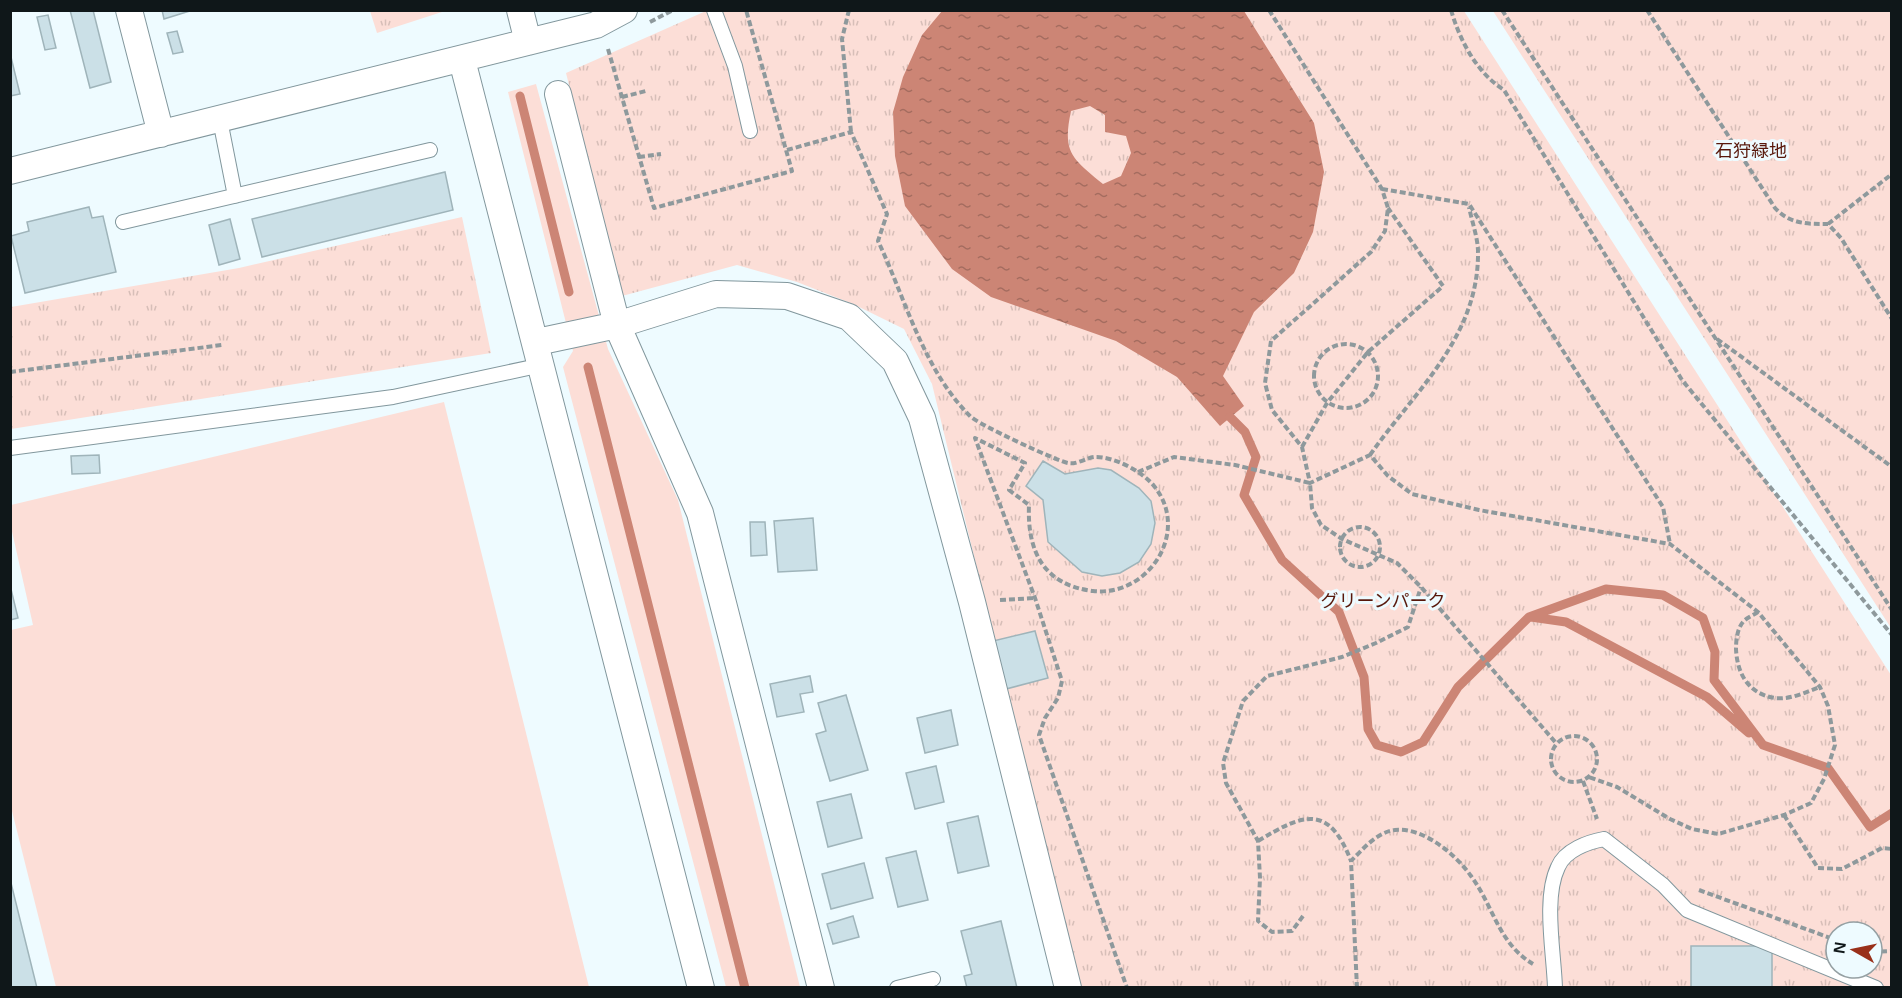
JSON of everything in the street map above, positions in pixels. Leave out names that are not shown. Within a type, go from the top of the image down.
[{"type":"street","points":[[129,10],[161,134]]},
{"type":"street","points":[[520,10],[528,42]]},
{"type":"street","points":[[10,171],[596,25],[624,10]]},
{"type":"street","points":[[462,60],[701,987]]},
{"type":"street","points":[[558,94],[617,325],[700,513],[820,987]]},
{"type":"street","points":[[539,353],[617,325],[716,294],[787,296],[849,317],[895,361],[922,418],[972,602],[1068,987]]},
{"type":"lane","points":[[714,10],[735,66],[750,131]]},
{"type":"lane","points":[[220,120],[235,196]]},
{"type":"lane","points":[[123,222],[430,150]]},
{"type":"lane","points":[[10,448],[393,396],[539,353]]},
{"type":"lane","points":[[1555,982],[1551,891],[1558,865],[1581,845],[1604,839],[1663,885],[1687,910],[1876,987]]},
{"type":"lane","points":[[897,987],[933,980]]},
{"type":"path","points":[[606,42],[654,208],[792,171],[746,10]]},
{"type":"path","points":[[849,10],[842,39],[851,132],[887,214],[878,241],[938,376],[953,398],[972,419],[1069,464],[1095,457],[1114,460],[1138,472],[1154,486],[1166,508],[1167,537],[1160,560],[1142,577],[1121,588],[1099,591],[1071,588],[1048,573],[1035,550],[1028,521],[1029,505],[1009,490],[1025,463],[975,438],[1035,598],[1062,681],[1058,698],[1045,718],[1039,735],[1127,987]]},
{"type":"path","points":[[1269,10],[1382,189],[1388,208],[1443,286],[1368,352],[1327,403],[1302,447]]},
{"type":"path","points":[[1451,10],[1457,30],[1486,78],[1504,90],[1682,380],[1892,635]]},
{"type":"path","points":[[1502,10],[1892,610]]},
{"type":"path","points":[[1647,10],[1775,208],[1784,217],[1799,224],[1828,224],[1892,174]]},
{"type":"path","points":[[622,97],[646,91]]},
{"type":"path","points":[[787,150],[851,132]]},
{"type":"path","points":[[639,157],[660,154]]},
{"type":"path","points":[[1382,189],[1468,204],[1663,507],[1670,544]]},
{"type":"path","points":[[1138,472],[1174,457],[1235,465],[1310,483],[1370,455],[1387,431],[1424,388],[1458,334],[1476,288],[1478,251],[1468,204]]},
{"type":"path","points":[[1388,208],[1384,231],[1371,252],[1271,341],[1265,383],[1272,410],[1302,447],[1310,483],[1311,508],[1321,525],[1342,539],[1396,563],[1421,587],[1556,743]]},
{"type":"path","points":[[1828,224],[1841,238],[1892,319]]},
{"type":"path","points":[[1714,337],[1892,467]]},
{"type":"path","points":[[10,372],[222,345]]},
{"type":"path","points":[[1338,345],[1359,346],[1368,352],[1379,371],[1375,392],[1359,407],[1337,408],[1327,403],[1315,386],[1314,375],[1321,356],[1338,345]]},
{"type":"path","points":[[1370,455],[1388,476],[1412,494],[1479,510],[1670,544],[1758,612],[1820,687],[1828,706],[1835,745],[1824,779],[1811,803],[1784,815],[1719,834],[1670,819],[1617,787],[1590,777]]},
{"type":"path","points":[[1358,526],[1371,529],[1380,540],[1379,554],[1371,564],[1353,566],[1341,552],[1342,539],[1351,528],[1358,526]]},
{"type":"path","points":[[1303,916],[1292,931],[1272,932],[1258,921],[1260,878],[1258,841],[1226,783],[1223,763],[1243,701],[1267,676],[1342,657],[1376,644],[1408,627],[1421,587]]},
{"type":"path","points":[[972,602],[1035,598]]},
{"type":"path","points":[[1758,612],[1742,623],[1736,640],[1737,663],[1742,677],[1755,691],[1775,698],[1792,697],[1820,687]]},
{"type":"path","points":[[1569,735],[1584,738],[1590,742],[1595,748],[1597,764],[1590,777],[1583,781],[1568,782],[1555,773],[1550,758],[1556,743],[1569,735]]},
{"type":"path","points":[[1583,781],[1604,839]]},
{"type":"path","points":[[1784,815],[1818,868],[1842,869],[1882,848],[1892,849]]},
{"type":"path","points":[[1258,841],[1300,819],[1325,821],[1341,836],[1351,861],[1357,987]]},
{"type":"path","points":[[1351,861],[1369,842],[1395,830],[1421,834],[1446,850],[1471,875],[1499,929],[1516,954],[1555,982]]},
{"type":"path","points":[[1663,885],[1706,891],[1824,935]]},
{"type":"green space","points":[[370,10],[445,11],[377,33]]},
{"type":"green space","name":"グリーンパーク","points":[[706,11],[1464,11],[1891,675],[1891,987],[1079,987],[932,384],[904,329],[853,304],[797,282],[737,265],[622,296],[566,73]]},
{"type":"green space","name":"石狩緑地","points":[[1493,11],[1891,11],[1891,628]]},
{"type":"green space","points":[[536,84],[608,349],[678,500],[800,987],[726,987],[563,367],[573,351],[508,92]]},
{"type":"green space","points":[[462,217],[491,353],[11,429],[11,307],[239,268]]},
{"type":"green space","points":[[444,402],[589,987],[56,987],[11,807],[11,630],[33,625],[11,527],[11,505]]},
{"type":"water","points":[[942,11],[1244,11],[1314,123],[1324,172],[1313,232],[1294,273],[1254,312],[1223,376],[1244,406],[1220,426],[1177,377],[1116,341],[991,297],[952,269],[905,206],[895,156],[893,112],[903,77],[922,35]],"holes":[[[1090,106],[1105,115],[1105,132],[1126,136],[1131,153],[1121,176],[1103,184],[1077,161],[1069,146],[1068,136],[1071,111]]]},
{"type":"building","points":[[70,10],[93,10],[111,82],[90,88]]},
{"type":"building","points":[[162,10],[193,10],[164,19]]},
{"type":"building","points":[[48,15],[56,48],[45,50],[37,17]]},
{"type":"building","points":[[177,31],[183,52],[173,54],[167,33]]},
{"type":"building","points":[[10,53],[20,94],[10,96]]},
{"type":"building","points":[[445,172],[453,210],[262,257],[252,219]]},
{"type":"building","points":[[89,207],[92,218],[103,216],[116,272],[25,293],[11,236],[29,231],[27,222]]},
{"type":"building","points":[[230,219],[240,259],[219,265],[209,225]]},
{"type":"building","points":[[99,455],[100,473],[72,474],[71,456]]},
{"type":"building","points":[[1043,461],[1065,474],[1098,468],[1111,470],[1139,488],[1151,501],[1155,523],[1151,544],[1139,562],[1120,573],[1102,576],[1082,572],[1048,542],[1043,500],[1026,486]]},
{"type":"building","points":[[813,518],[817,570],[778,572],[774,521]]},
{"type":"building","points":[[750,522],[765,522],[767,555],[751,556]]},
{"type":"building","points":[[10,585],[18,618],[10,620]]},
{"type":"building","points":[[1035,631],[1048,678],[1006,689],[993,641]]},
{"type":"building","points":[[810,676],[813,692],[800,694],[804,712],[777,717],[770,684]]},
{"type":"building","points":[[846,695],[868,770],[830,781],[816,734],[826,731],[818,703]]},
{"type":"building","points":[[951,710],[958,745],[925,753],[917,718]]},
{"type":"building","points":[[936,766],[944,802],[915,809],[906,773]]},
{"type":"building","points":[[851,794],[862,838],[828,847],[817,802]]},
{"type":"building","points":[[978,816],[989,866],[958,873],[947,823]]},
{"type":"building","points":[[916,851],[928,900],[898,907],[886,858]]},
{"type":"building","points":[[864,863],[873,898],[831,909],[822,874]]},
{"type":"building","points":[[10,879],[37,988],[10,988]]},
{"type":"building","points":[[853,916],[859,937],[833,944],[827,924]]},
{"type":"building","points":[[1001,921],[1017,988],[967,988],[964,976],[972,974],[961,931]]},
{"type":"building","points":[[1691,946],[1772,946],[1772,988],[1691,988]]},
{"type":"waterway","points":[[520,96],[569,292]]},
{"type":"waterway","points":[[588,367],[745,988]]},
{"type":"waterway","points":[[1230,417],[1245,432],[1256,457],[1244,495],[1282,560],[1339,612],[1364,677],[1368,729],[1377,745],[1401,752],[1423,742],[1458,687],[1529,617],[1606,589],[1663,595],[1703,618],[1715,652],[1714,680],[1763,745],[1828,768],[1870,827],[1892,813]]},
{"type":"waterway","points":[[1531,617],[1566,622],[1707,697],[1749,733]]}]
